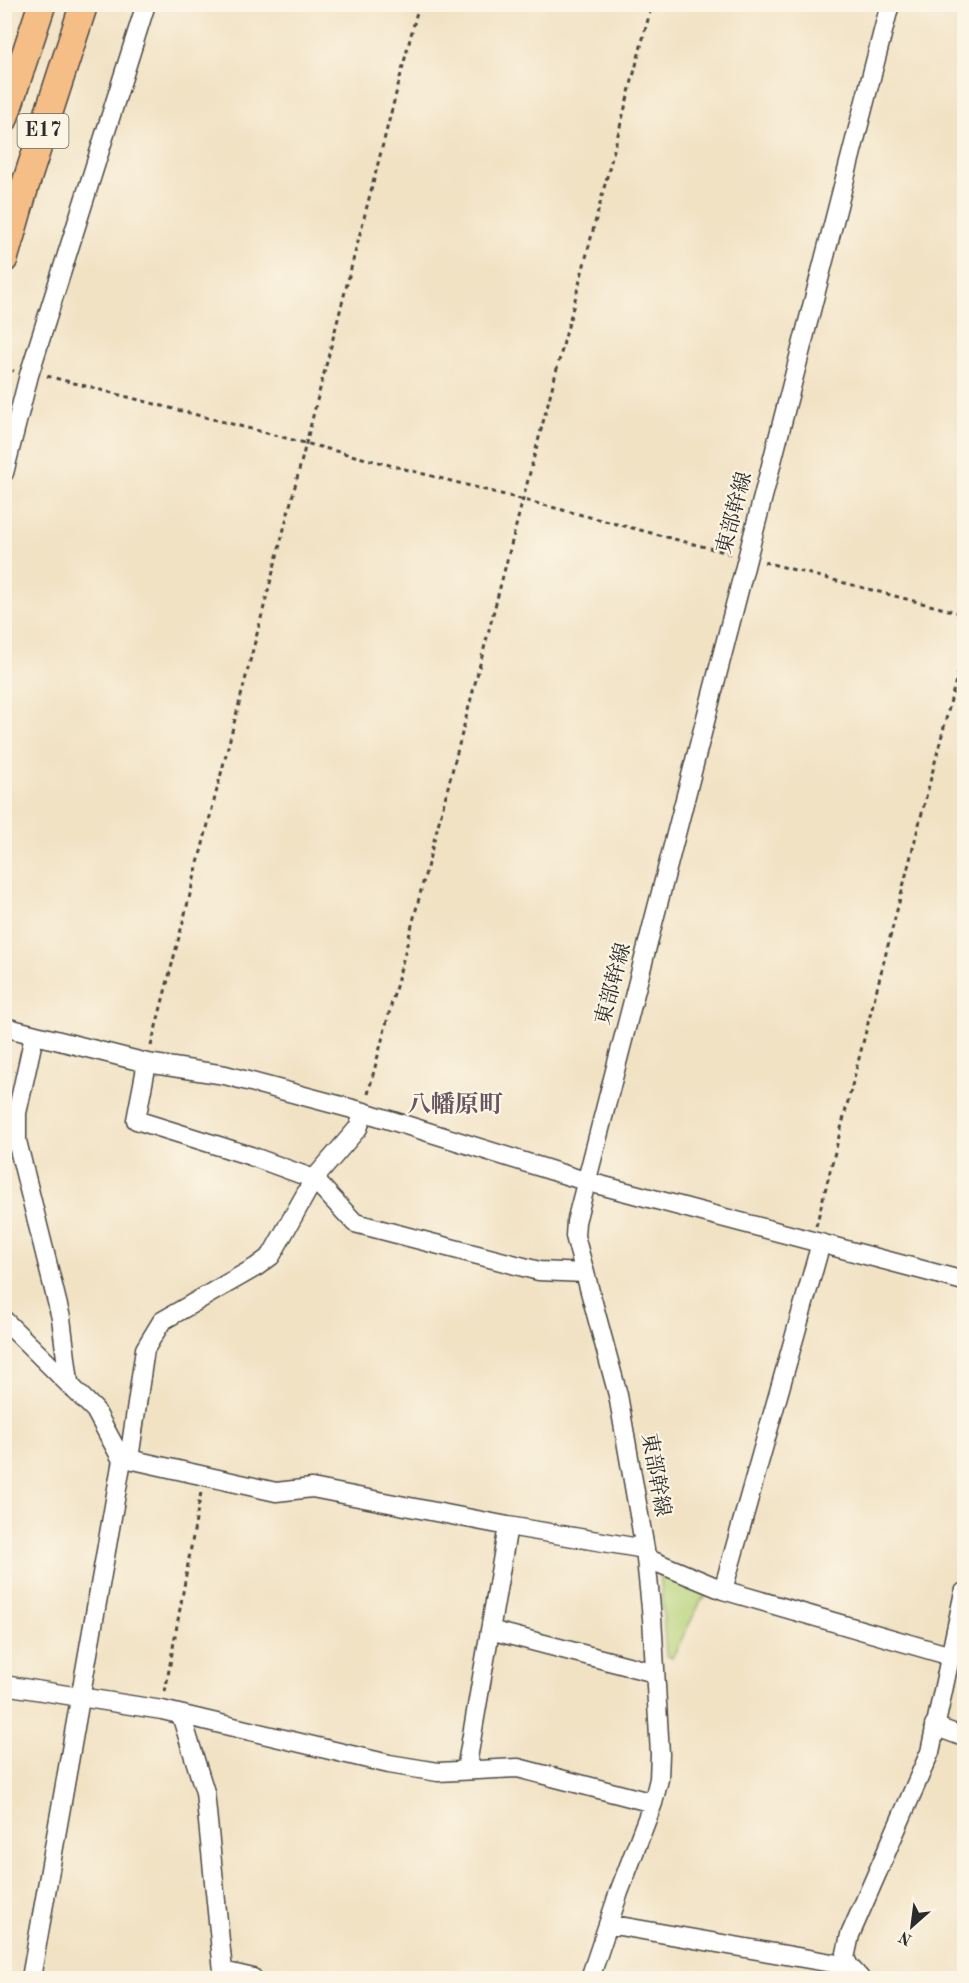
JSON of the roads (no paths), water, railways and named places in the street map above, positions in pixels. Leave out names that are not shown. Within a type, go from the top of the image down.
[{"type":"highway","name":"E17","points":[[4,119],[42,4]]},
{"type":"highway","name":"E17","points":[[4,259],[25,186],[84,4]]},
{"type":"street","points":[[4,473],[29,375],[146,4]]},
{"type":"street","name":"東部幹線","points":[[590,1978],[653,1803],[660,1767],[646,1554],[618,1395],[575,1236],[576,1222],[890,4]]},
{"type":"street","points":[[4,1028],[147,1063],[225,1075],[364,1112],[585,1181],[964,1281]]},
{"type":"street","points":[[34,1036],[16,1113],[17,1142],[61,1318],[69,1382]]},
{"type":"street","points":[[147,1063],[136,1120],[251,1156],[314,1179],[355,1223],[539,1271],[585,1273]]},
{"type":"street","points":[[31,1978],[80,1697],[145,1349],[162,1320],[256,1267],[271,1256],[314,1179],[358,1128],[364,1112]]},
{"type":"street","points":[[723,1590],[816,1242]]},
{"type":"street","points":[[4,1320],[95,1410],[125,1459],[276,1492],[312,1488],[646,1554],[723,1590],[951,1656]]},
{"type":"street","points":[[466,1770],[508,1526]]},
{"type":"street","points":[[855,1972],[845,1958],[850,1935],[930,1752],[964,1592]]},
{"type":"street","points":[[490,1630],[655,1673]]},
{"type":"street","points":[[4,1685],[162,1710],[389,1764],[438,1772],[518,1768],[653,1803]]},
{"type":"street","points":[[181,1715],[205,1792],[221,1975],[253,1978]]},
{"type":"street","points":[[934,1726],[964,1737]]},
{"type":"street","points":[[608,1923],[855,1972]]},
{"type":"district","name":"八幡原町","points":[[455,1106]]}]
